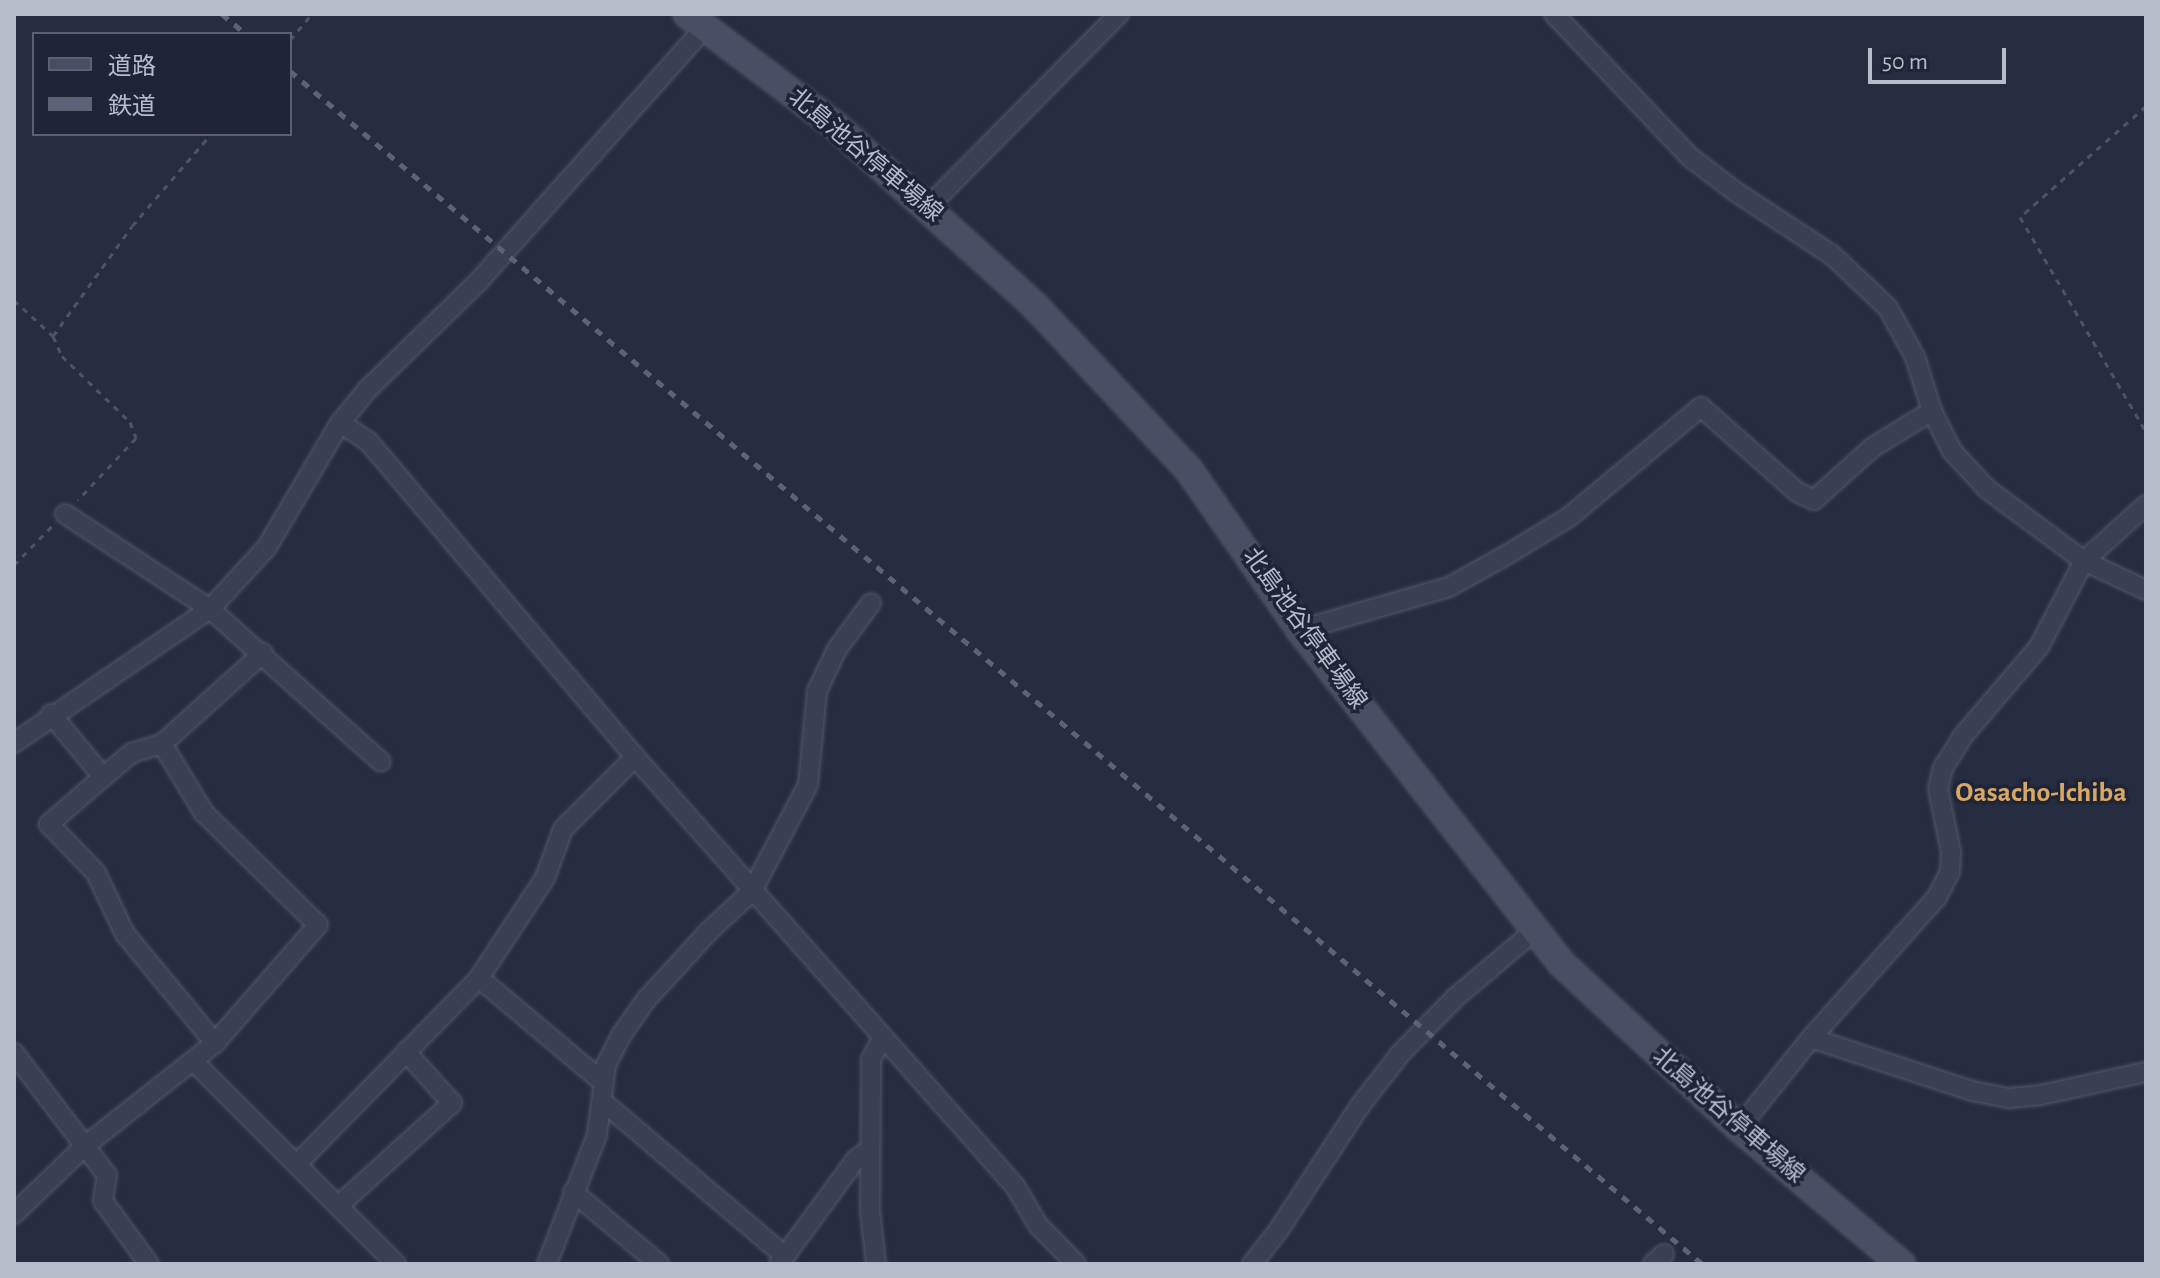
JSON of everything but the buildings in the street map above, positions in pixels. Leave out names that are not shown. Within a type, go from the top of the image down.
[{"type":"main road","name":"北島池谷停車場線","points":[[696,21],[837,127],[1035,306],[1189,470],[1300,630],[1534,931],[1614,1016],[1739,1128],[1901,1264]]},
{"type":"street","points":[[928,207],[1119,14]]},
{"type":"street","points":[[1558,18],[1580,14]]},
{"type":"street","points":[[1558,18],[1690,157],[1860,277],[1888,308],[1915,357],[1932,411],[1952,451],[1987,489],[2084,561],[2146,590]]},
{"type":"street","points":[[14,743],[51,714],[134,664],[210,609],[267,547],[340,423],[368,389],[478,282],[696,21]]},
{"type":"street","points":[[1300,630],[1449,587],[1503,557],[1569,517],[1701,407],[1797,492],[1814,500],[1873,447],[1932,411]]},
{"type":"street","points":[[340,423],[368,441],[635,757],[1015,1186],[1038,1225],[1076,1264]]},
{"type":"street","points":[[1739,1128],[1811,1038],[1895,948],[1937,897],[1950,872],[1951,852],[1938,789],[1943,768],[1962,737],[2039,647],[2084,561],[2146,505]]},
{"type":"street","points":[[65,514],[210,609],[263,653],[381,762]]},
{"type":"street","points":[[547,1264],[597,1135],[606,1065],[646,1000],[708,932],[752,891],[808,785],[817,691],[837,649],[871,603]]},
{"type":"street","points":[[215,1043],[125,934],[96,873],[49,824],[132,753],[162,744],[263,653]]},
{"type":"street","points":[[51,714],[103,777]]},
{"type":"street","points":[[14,1214],[86,1145],[215,1043],[318,925],[204,813],[162,744]]},
{"type":"street","points":[[297,1164],[479,978],[545,878],[563,829],[635,757]]},
{"type":"street","points":[[1252,1264],[1359,1107],[1401,1053],[1456,997],[1534,931]]},
{"type":"street","points":[[479,978],[782,1260],[856,1159],[869,1150]]},
{"type":"street","points":[[876,1264],[869,1150],[871,1059],[883,1037]]},
{"type":"street","points":[[1811,1038],[1972,1091],[2009,1098],[2041,1095],[2146,1072]]},
{"type":"street","points":[[338,1206],[452,1103],[406,1052]]},
{"type":"street","points":[[14,1053],[107,1175],[103,1201],[149,1264]]},
{"type":"street","points":[[193,1061],[396,1264]]},
{"type":"street","points":[[573,1192],[659,1264]]},
{"type":"path","points":[[292,38],[312,14]]},
{"type":"path","points":[[2146,106],[2020,217],[2146,432]]},
{"type":"path","points":[[53,336],[132,226],[209,136]]},
{"type":"path","points":[[14,300],[53,336],[62,356],[130,422],[136,438],[14,565]]},
{"type":"railway","points":[[222,14],[244,32]]},
{"type":"railway","points":[[292,73],[1702,1264]]},
{"type":"district","name":"Oasacho-Ichiba","points":[[2041,793]]}]
